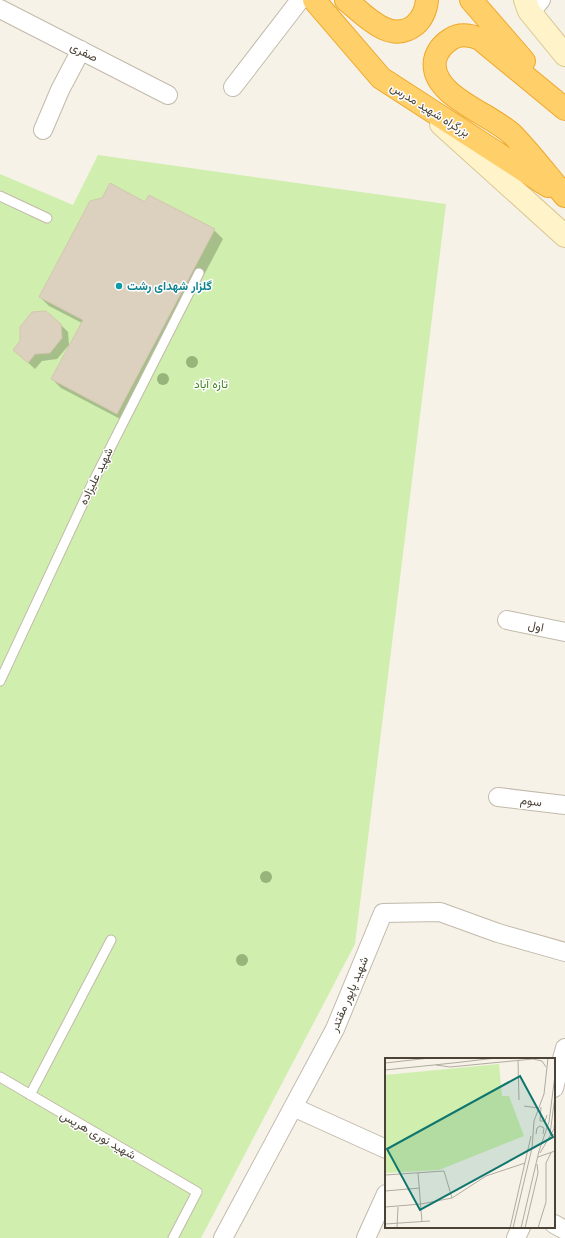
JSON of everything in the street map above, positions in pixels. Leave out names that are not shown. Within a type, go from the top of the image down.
[{"type":"highway","name":"بزرگراه شهید مدرس","points":[[314,0],[377,75],[565,197]]},
{"type":"highway","points":[[346,0],[381,28],[398,32],[417,24],[425,10],[427,0]]},
{"type":"highway","points":[[471,0],[565,109]]},
{"type":"highway","points":[[565,109],[480,39],[469,35],[454,37],[445,43],[438,52],[435,68],[437,78],[443,87],[514,136],[565,197]]},
{"type":"street","points":[[233,86],[300,0]]},
{"type":"street","points":[[529,3],[565,55]]},
{"type":"street","name":"صفری","points":[[0,9],[168,95]]},
{"type":"street","points":[[43,130],[60,90],[81,50]]},
{"type":"street","points":[[410,96],[565,236]]},
{"type":"street","name":"اول","points":[[507,620],[565,632]]},
{"type":"street","name":"سوم","points":[[498,797],[565,805]]},
{"type":"street","name":"شهید پاپور مقتدر","points":[[223,1238],[335,1029],[383,913],[440,912],[498,933],[565,952]]},
{"type":"street","points":[[555,1084],[565,1048]]},
{"type":"street","points":[[293,1107],[385,1148]]},
{"type":"street","points":[[366,1238],[385,1196]]},
{"type":"street","points":[[555,1225],[565,1230]]},
{"type":"street","points":[[516,1238],[521,1228]]},
{"type":"lane","points":[[0,196],[47,218]]},
{"type":"lane","name":"شهید علیزاده","points":[[0,681],[92,484],[199,273]]},
{"type":"lane","points":[[30,1095],[111,940]]},
{"type":"lane","name":"شهید نوری هریس","points":[[0,1077],[197,1192],[173,1238]]},
{"type":"green space","name":"تازه آباد","points":[[98,155],[446,204],[355,944],[201,1238],[0,1238],[0,174],[73,205]]},
{"type":"building","points":[[110,183],[145,202],[149,195],[215,229],[117,414],[51,379],[83,320],[39,297],[90,201],[102,198]]},
{"type":"building","points":[[46,311],[61,324],[62,338],[50,353],[35,354],[28,363],[13,350],[20,341],[20,327],[32,312]]},
{"type":"place","name":"گلزار شهدای رشت","points":[[119,286]]}]
